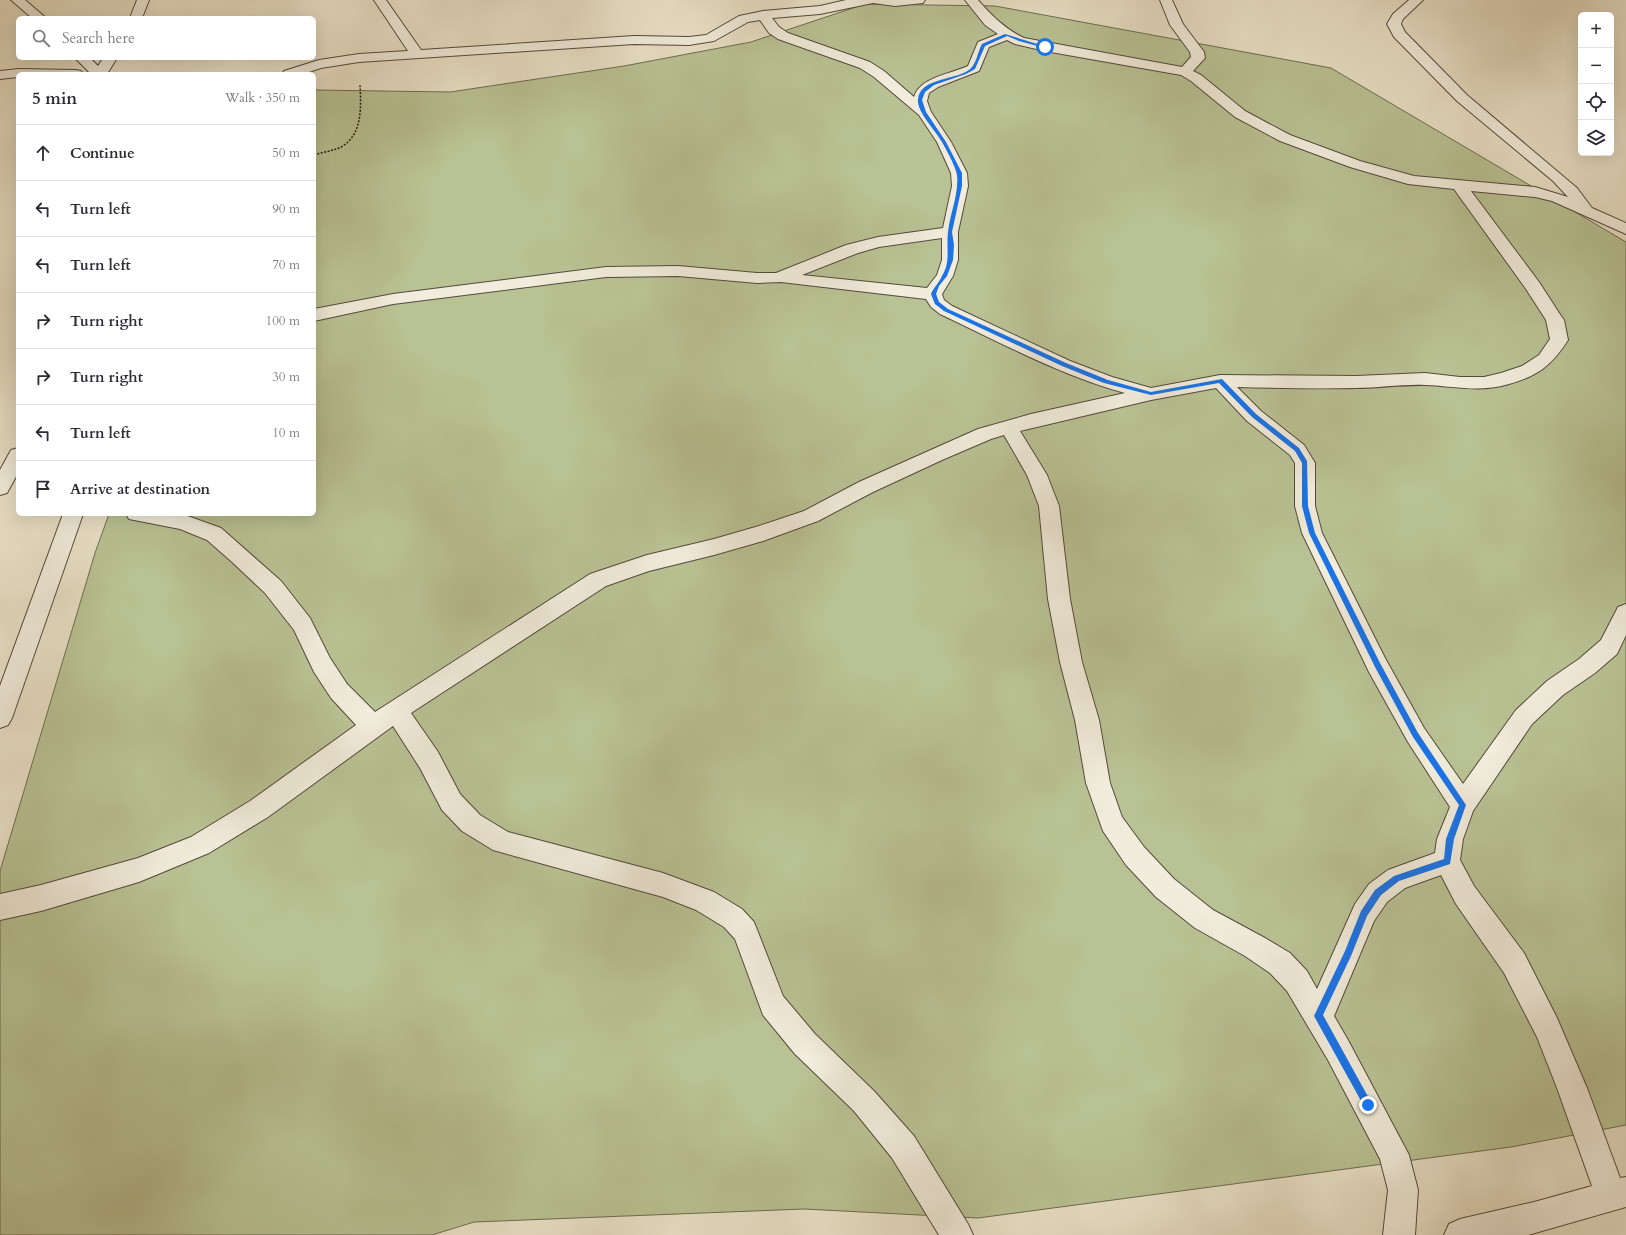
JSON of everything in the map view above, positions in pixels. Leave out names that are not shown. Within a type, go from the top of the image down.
[{"type":"street","points":[[17,0],[37,16]]},
{"type":"street","points":[[137,16],[143,0]]},
{"type":"street","points":[[380,0],[418,56]]},
{"type":"street","points":[[800,0],[845,4]]},
{"type":"street","points":[[295,72],[319,64],[359,58],[418,56],[613,41],[689,41],[709,38],[744,19],[763,15],[820,10],[870,0]]},
{"type":"street","points":[[876,0],[895,2],[919,0]]},
{"type":"street","points":[[971,0],[990,22],[1007,35],[1020,41],[1045,47],[1185,72],[1196,78],[1240,114],[1285,138],[1355,164],[1413,181],[1535,192],[1558,198],[1626,229]]},
{"type":"street","points":[[1166,0],[1183,34],[1197,52],[1198,58],[1185,72]]},
{"type":"street","points":[[1417,0],[1398,17],[1394,24],[1399,34],[1462,98],[1567,186],[1586,210]]},
{"type":"street","points":[[763,15],[770,26],[783,36],[865,65],[879,74],[924,112]]},
{"type":"street","points":[[933,294],[945,276],[950,260],[950,232],[960,186],[959,173],[944,142],[924,112],[920,100],[923,91],[933,84],[974,68],[983,45],[1007,35]]},
{"type":"street","points":[[84,60],[98,72]]},
{"type":"street","points":[[101,72],[109,60]]},
{"type":"street","points":[[0,75],[16,74]]},
{"type":"street","points":[[0,907],[41,898],[139,870],[200,845],[259,809],[374,726],[471,661],[598,580],[647,562],[742,539],[811,516],[866,487],[935,455],[986,434],[1151,394],[1220,381],[1341,382],[1425,379],[1460,383],[1484,383],[1505,379],[1528,370],[1545,359],[1559,340],[1555,320],[1506,249],[1459,186]]},
{"type":"street","points":[[778,278],[852,249],[878,242],[950,232]]},
{"type":"street","points":[[316,314],[393,299],[606,272],[678,272],[757,278],[778,278],[933,294]]},
{"type":"street","points":[[933,294],[937,303],[946,310],[1064,365],[1106,382],[1151,394]]},
{"type":"street","points":[[1220,381],[1254,416],[1297,450],[1305,463],[1305,506],[1312,533],[1377,665],[1396,700],[1416,735],[1463,805]]},
{"type":"street","points":[[1009,428],[1037,476],[1049,506],[1059,600],[1071,662],[1086,720],[1098,783],[1112,823],[1135,856],[1165,888],[1204,918],[1280,963],[1297,981],[1318,1016],[1394,1155],[1402,1190],[1399,1235]]},
{"type":"street","points":[[0,488],[16,459]]},
{"type":"street","points":[[0,718],[72,516]]},
{"type":"street","points":[[148,516],[183,522],[214,534],[273,587],[302,624],[322,665],[339,691],[374,726]]},
{"type":"street","points":[[1460,1235],[1534,1218],[1619,1194],[1547,1028],[1514,963],[1465,895],[1447,861],[1450,839],[1463,805],[1524,717],[1555,688],[1587,666],[1609,647],[1626,613]]},
{"type":"street","points":[[396,711],[429,760],[451,802],[470,823],[502,842],[663,885],[705,901],[733,918],[745,931],[773,1004],[805,1044],[864,1101],[903,1147],[958,1235]]},
{"type":"street","points":[[1318,1016],[1348,953],[1364,913],[1378,893],[1397,879],[1447,861]]},
{"type":"path","points":[[316,154],[342,147],[350,141],[357,128],[361,104],[359,58]]},
{"type":"green space","points":[[865,4],[995,6],[1331,68],[1626,242],[1626,1125],[1511,1147],[978,1218],[804,1209],[474,1222],[432,1235],[0,1235],[0,871],[95,553],[108,516],[316,516],[316,90],[450,92],[624,66],[751,42]]},
{"type":"route","points":[[1045,47],[1020,41],[1007,35],[991,40],[983,45],[974,68],[933,84],[923,91],[920,100],[924,112],[934,125],[954,160],[959,173],[960,186],[950,232],[950,260],[945,276],[933,294],[937,303],[946,310],[1022,344],[1064,365],[1106,382],[1151,394],[1186,386],[1220,381],[1254,416],[1297,450],[1305,463],[1305,506],[1312,533],[1377,665],[1416,735],[1463,805],[1450,839],[1447,861],[1397,879],[1378,893],[1364,913],[1333,987],[1318,1016],[1368,1105]]}]
